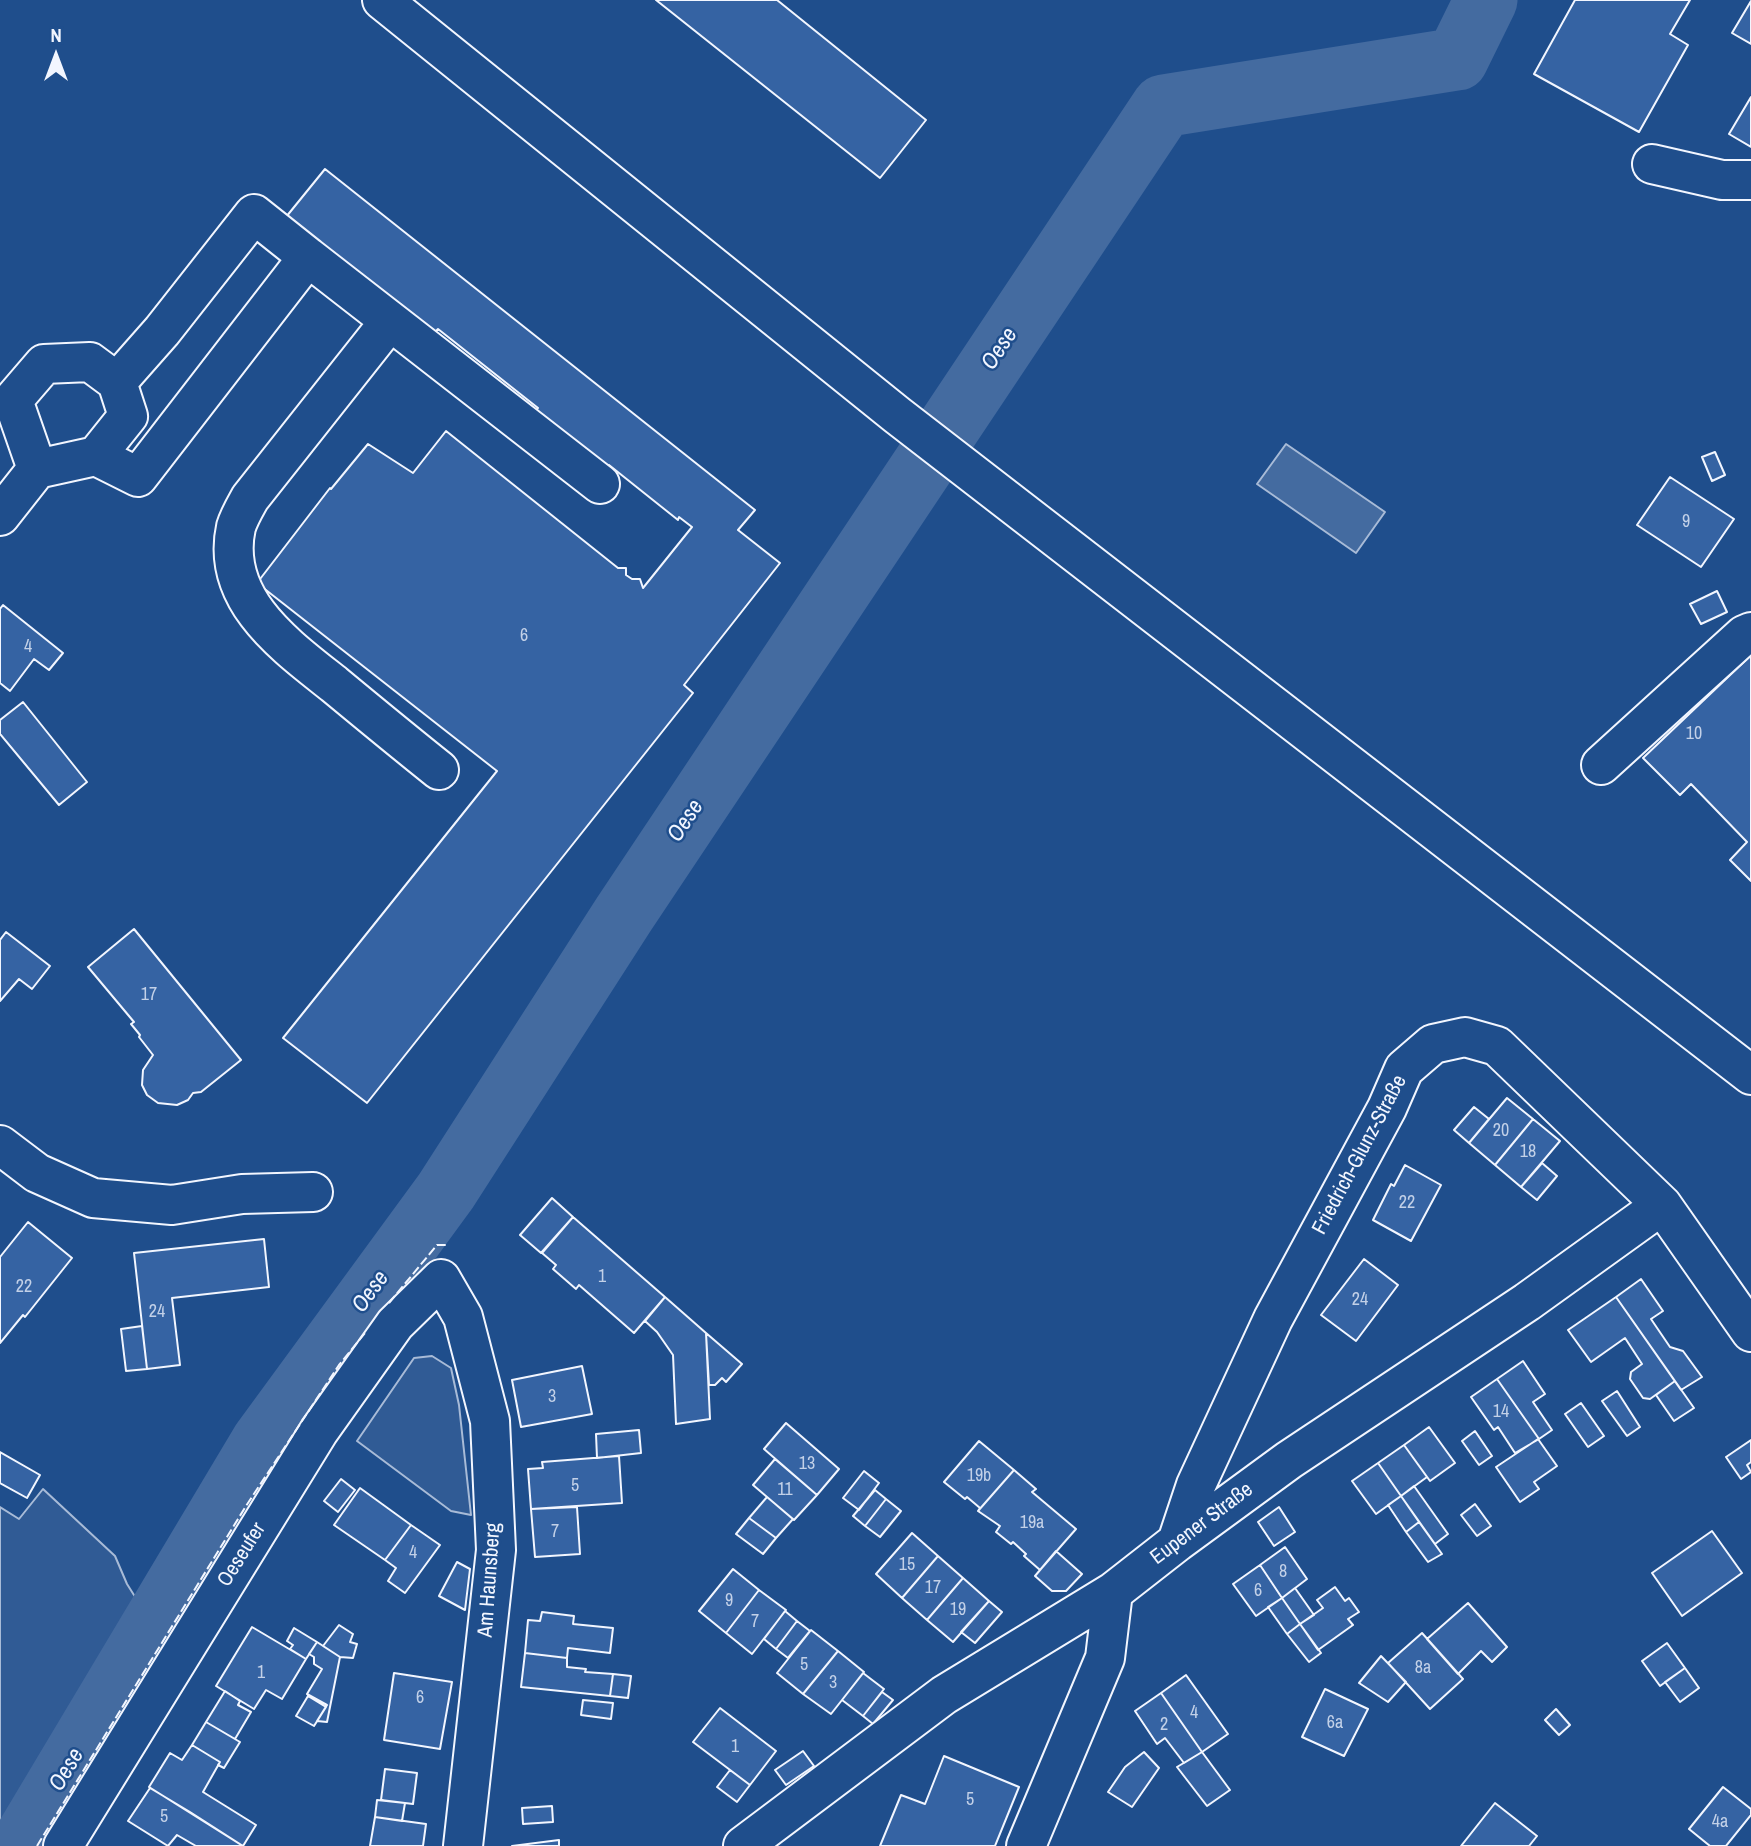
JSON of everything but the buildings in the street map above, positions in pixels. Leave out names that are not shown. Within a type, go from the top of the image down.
[{"type":"street","points":[[382,0],[897,415],[1751,1075]]},
{"type":"street","points":[[1652,164],[1722,180],[1751,180]]},
{"type":"street","points":[[117,382],[162,331],[254,214],[600,484]]},
{"type":"street","points":[[96,456],[138,477],[308,257]]},
{"type":"street","points":[[390,321],[250,498],[236,525],[234,551],[238,575],[253,609],[276,637],[439,770]]},
{"type":"street","points":[[0,516],[37,469],[96,456],[128,416],[117,382],[90,362],[44,364],[7,395],[37,469]]},
{"type":"street","points":[[1601,765],[1744,635],[1751,632]]},
{"type":"street","name":"Friedrich-Glunz-Straße","points":[[1177,1542],[1196,1485],[1273,1319],[1387,1108],[1404,1069],[1433,1044],[1465,1037],[1497,1046],[1662,1205],[1751,1332]]},
{"type":"street","points":[[0,1145],[37,1173],[93,1198],[172,1205],[242,1194],[313,1192]]},
{"type":"street","name":"Eupener Straße","points":[[743,1846],[944,1695],[1113,1592],[1289,1460],[1527,1302],[1662,1205]]},
{"type":"street","name":"Oeseufer","points":[[63,1846],[319,1431],[395,1324],[441,1279]]},
{"type":"street","name":"Am Haunsberg","points":[[441,1279],[463,1317],[490,1421],[496,1550],[463,1846]]},
{"type":"street","points":[[1026,1846],[1105,1658],[1113,1592]]},
{"type":"shaded area","points":[[1286,444],[1385,512],[1356,553],[1257,484]]},
{"type":"shaded area","points":[[432,1356],[451,1368],[459,1405],[471,1515],[451,1511],[357,1441],[414,1358]]},
{"type":"shaded area","points":[[43,1489],[115,1556],[139,1603],[43,1751],[0,1826],[0,1507],[19,1519]]},
{"type":"waterway","name":"Oese","points":[[21,1846],[263,1441],[446,1191],[624,914],[1163,106],[1457,59],[1486,0]]},
{"type":"fence","points":[[389,1303],[437,1245],[449,1245]]},
{"type":"fence","points":[[37,1846],[246,1506],[339,1365],[365,1333]]}]
